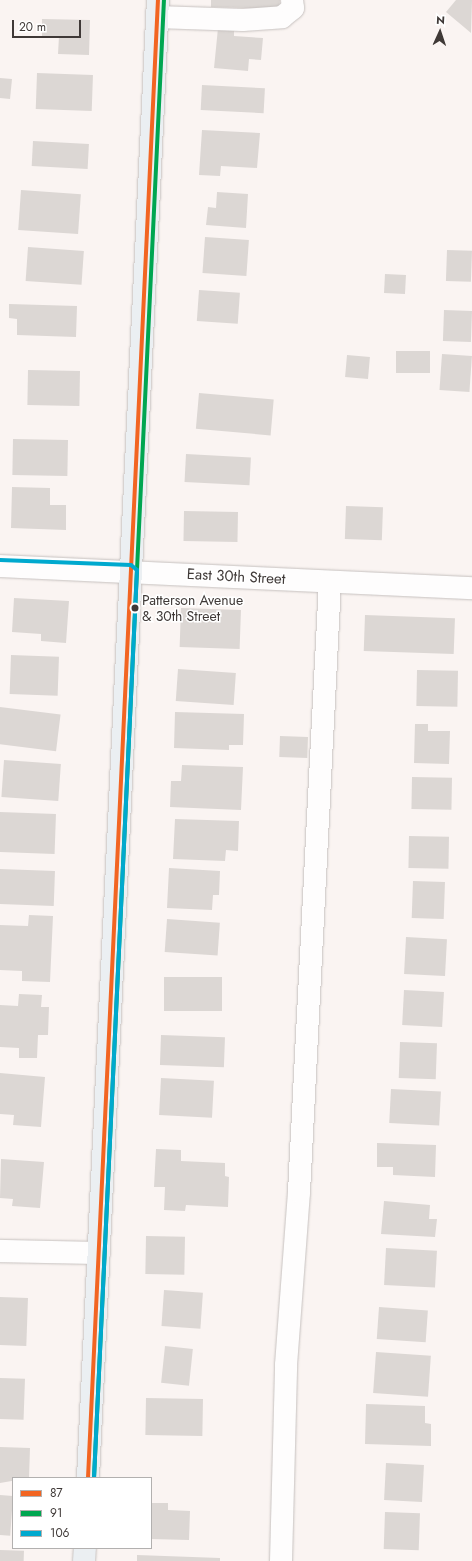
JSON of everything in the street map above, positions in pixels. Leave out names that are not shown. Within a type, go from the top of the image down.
[{"type":"main road","points":[[88,1477],[158,8]]},
{"type":"main road","points":[[84,1561],[85,1549]]},
{"type":"street","points":[[158,8],[243,20],[282,17],[293,8],[292,0]]},
{"type":"street","name":"East 30th Street","points":[[0,566],[472,588]]},
{"type":"street","points":[[281,1561],[286,1365],[299,1184],[330,582]]},
{"type":"street","points":[[0,1251],[99,1253]]},
{"type":"building","points":[[211,0],[280,0],[279,9],[211,7]]},
{"type":"building","points":[[456,0],[472,0],[471,33],[446,12]]},
{"type":"building","points":[[42,19],[90,20],[89,55],[58,54],[59,36],[42,36]]},
{"type":"building","points":[[218,28],[234,29],[234,36],[263,38],[261,60],[249,59],[248,71],[214,68]]},
{"type":"building","points":[[37,73],[93,75],[92,111],[36,109]]},
{"type":"building","points":[[0,78],[12,79],[10,99],[0,98]]},
{"type":"building","points":[[202,85],[265,88],[264,113],[201,110]]},
{"type":"building","points":[[202,130],[260,133],[257,168],[221,166],[220,176],[199,175]]},
{"type":"building","points":[[33,141],[89,144],[88,169],[32,166]]},
{"type":"building","points":[[21,190],[81,194],[78,234],[18,230]]},
{"type":"building","points":[[217,192],[248,194],[246,228],[206,225],[208,207],[216,208]]},
{"type":"building","points":[[205,237],[249,240],[246,276],[202,273]]},
{"type":"building","points":[[28,247],[84,251],[81,285],[26,281]]},
{"type":"building","points":[[447,250],[472,251],[471,282],[446,281]]},
{"type":"building","points":[[385,274],[406,275],[405,294],[384,293]]},
{"type":"building","points":[[199,290],[240,293],[238,324],[197,321]]},
{"type":"building","points":[[9,304],[77,306],[76,337],[17,335],[17,319],[9,318]]},
{"type":"building","points":[[444,310],[472,311],[471,342],[443,341]]},
{"type":"building","points":[[396,351],[430,351],[430,373],[396,373]]},
{"type":"building","points":[[442,354],[472,356],[469,392],[439,390]]},
{"type":"building","points":[[347,355],[370,357],[368,379],[345,377]]},
{"type":"building","points":[[28,370],[80,371],[79,406],[27,405]]},
{"type":"building","points":[[199,393],[274,400],[271,435],[196,429]]},
{"type":"building","points":[[13,439],[68,440],[67,476],[12,475]]},
{"type":"building","points":[[186,454],[251,457],[249,485],[185,482]]},
{"type":"building","points":[[12,487],[50,488],[50,505],[66,505],[66,530],[11,528]]},
{"type":"building","points":[[346,506],[383,507],[382,540],[345,539]]},
{"type":"building","points":[[184,511],[238,512],[237,542],[183,541]]},
{"type":"building","points":[[14,598],[69,601],[66,643],[41,641],[41,634],[12,632]]},
{"type":"building","points":[[181,608],[241,610],[240,649],[180,647]]},
{"type":"building","points":[[365,615],[455,618],[454,654],[364,651]]},
{"type":"building","points":[[11,655],[59,657],[58,696],[10,694]]},
{"type":"building","points":[[178,669],[236,673],[234,705],[176,701]]},
{"type":"building","points":[[417,670],[458,671],[457,707],[416,706]]},
{"type":"building","points":[[0,707],[61,714],[56,751],[0,744]]},
{"type":"building","points":[[175,712],[244,714],[243,745],[229,745],[229,750],[174,748]]},
{"type":"building","points":[[415,724],[428,724],[428,731],[450,731],[449,764],[414,763]]},
{"type":"building","points":[[280,736],[308,737],[307,758],[279,757]]},
{"type":"building","points":[[4,760],[61,764],[58,801],[1,797]]},
{"type":"building","points":[[182,765],[243,767],[241,810],[170,807],[171,781],[181,781]]},
{"type":"building","points":[[412,777],[452,778],[451,810],[411,809]]},
{"type":"building","points":[[0,812],[56,814],[55,854],[0,852]]},
{"type":"building","points":[[175,819],[239,821],[238,851],[226,850],[225,861],[173,859]]},
{"type":"building","points":[[409,836],[449,837],[448,869],[408,868]]},
{"type":"building","points":[[169,868],[220,871],[219,895],[213,895],[212,910],[167,908]]},
{"type":"building","points":[[0,869],[55,871],[54,906],[0,904]]},
{"type":"building","points":[[413,881],[445,882],[444,919],[412,918]]},
{"type":"building","points":[[29,915],[53,916],[50,982],[22,981],[22,971],[0,970],[0,925],[28,926]]},
{"type":"building","points":[[167,919],[220,923],[218,956],[165,952]]},
{"type":"building","points":[[406,937],[447,939],[445,976],[404,974]]},
{"type":"building","points":[[164,977],[222,977],[222,1011],[164,1011]]},
{"type":"building","points":[[404,990],[444,992],[442,1027],[402,1025]]},
{"type":"building","points":[[19,994],[42,995],[41,1007],[49,1007],[48,1035],[38,1035],[37,1058],[19,1058],[19,1048],[0,1047],[0,1005],[18,1006]]},
{"type":"building","points":[[161,1035],[225,1037],[224,1067],[160,1065]]},
{"type":"building","points":[[400,1042],[437,1043],[436,1079],[399,1078]]},
{"type":"building","points":[[0,1073],[45,1077],[41,1127],[13,1125],[14,1115],[0,1114]]},
{"type":"building","points":[[161,1078],[214,1081],[212,1118],[159,1115]]},
{"type":"building","points":[[391,1089],[441,1092],[439,1126],[389,1123]]},
{"type":"building","points":[[377,1143],[436,1145],[435,1177],[393,1175],[393,1167],[377,1167]]},
{"type":"building","points":[[156,1149],[181,1150],[181,1161],[225,1163],[225,1176],[229,1177],[228,1207],[186,1205],[185,1211],[164,1210],[165,1187],[154,1187]]},
{"type":"building","points":[[1,1159],[44,1162],[40,1208],[12,1206],[13,1199],[0,1198]]},
{"type":"building","points":[[384,1201],[430,1205],[429,1219],[437,1219],[435,1237],[381,1234]]},
{"type":"building","points":[[146,1236],[185,1237],[184,1275],[145,1274]]},
{"type":"building","points":[[386,1248],[437,1251],[435,1288],[384,1285]]},
{"type":"building","points":[[164,1290],[203,1293],[200,1329],[161,1326]]},
{"type":"building","points":[[0,1297],[28,1298],[26,1346],[0,1345]]},
{"type":"building","points":[[379,1307],[428,1310],[426,1342],[377,1339]]},
{"type":"building","points":[[165,1346],[193,1349],[189,1386],[161,1383]]},
{"type":"building","points":[[376,1352],[431,1356],[428,1397],[373,1393]]},
{"type":"building","points":[[0,1378],[25,1379],[24,1420],[0,1419]]},
{"type":"building","points":[[146,1398],[203,1399],[202,1436],[145,1435]]},
{"type":"building","points":[[366,1404],[425,1406],[425,1423],[431,1424],[431,1446],[365,1444]]},
{"type":"building","points":[[0,1447],[30,1448],[29,1477],[12,1477],[12,1481],[0,1483]]},
{"type":"building","points":[[386,1463],[424,1465],[422,1502],[384,1500]]},
{"type":"building","points":[[0,1495],[12,1496],[10,1536],[0,1535]]},
{"type":"building","points":[[152,1503],[168,1503],[168,1510],[190,1511],[189,1540],[152,1539]]},
{"type":"building","points":[[385,1512],[420,1513],[419,1550],[384,1549]]},
{"type":"building","points":[[0,1550],[24,1551],[24,1561],[0,1561]]},
{"type":"building","points":[[137,1555],[220,1558],[220,1561],[137,1561]]},
{"type":"transit line","name":"87","points":[[88,1477],[158,0]]},
{"type":"transit line","name":"91","points":[[94,1477],[164,0]]},
{"type":"transit line","name":"106","points":[[0,560],[131,565],[137,570],[94,1477]]},
{"type":"place","name":"Patterson Avenue & 30th Street","points":[[135,608]]}]
